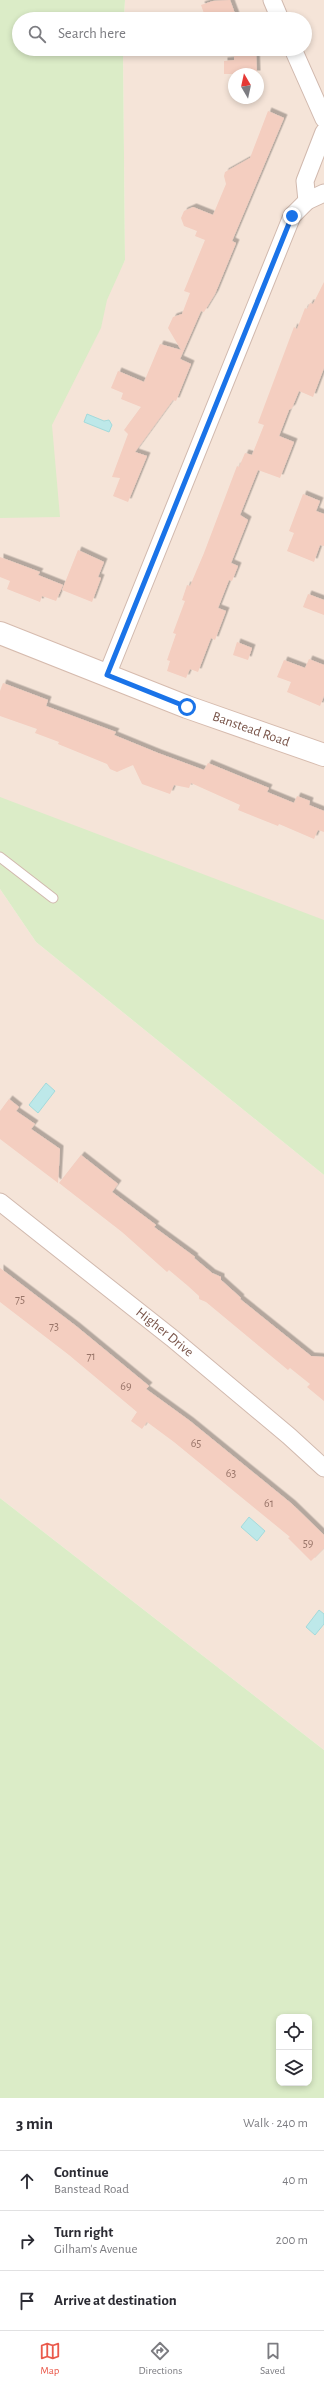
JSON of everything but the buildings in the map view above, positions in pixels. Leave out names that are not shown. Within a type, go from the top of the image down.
[{"type":"street","points":[[272,0],[277,12]]},
{"type":"street","points":[[296,56],[324,119]]},
{"type":"street","points":[[306,201],[305,181],[324,132]]},
{"type":"street","points":[[107,675],[292,216],[306,201],[324,193]]},
{"type":"street","name":"Banstead Road","points":[[0,633],[187,707],[324,755]]},
{"type":"street","name":"Higher Drive","points":[[0,1202],[172,1338],[289,1436],[324,1468]]},
{"type":"lane","points":[[0,857],[53,898]]},
{"type":"shaded area","points":[[125,0],[324,0],[324,923],[0,798],[0,497],[125,260],[123,56],[312,56],[312,12],[124,12]]},
{"type":"shaded area","points":[[0,889],[36,942],[324,1175],[324,1750],[0,1498]]},
{"type":"green space","points":[[0,0],[125,0],[124,12],[12,12],[12,56],[123,56],[125,260],[107,300],[101,328],[52,425],[60,517],[0,518]]},
{"type":"green space","points":[[0,797],[324,920],[324,1175],[36,942],[0,889]]},
{"type":"green space","points":[[0,1498],[324,1750],[324,2098],[0,2098]]},
{"type":"water","points":[[87,414],[104,421],[109,420],[112,425],[109,432],[84,422]]},
{"type":"water","points":[[46,1083],[55,1091],[38,1113],[29,1105]]},
{"type":"water","points":[[249,1517],[265,1531],[257,1541],[241,1527]]},
{"type":"water","points":[[319,1610],[324,1614],[324,1624],[315,1635],[306,1627]]},
{"type":"route","points":[[187,707],[107,675],[292,216]]}]
